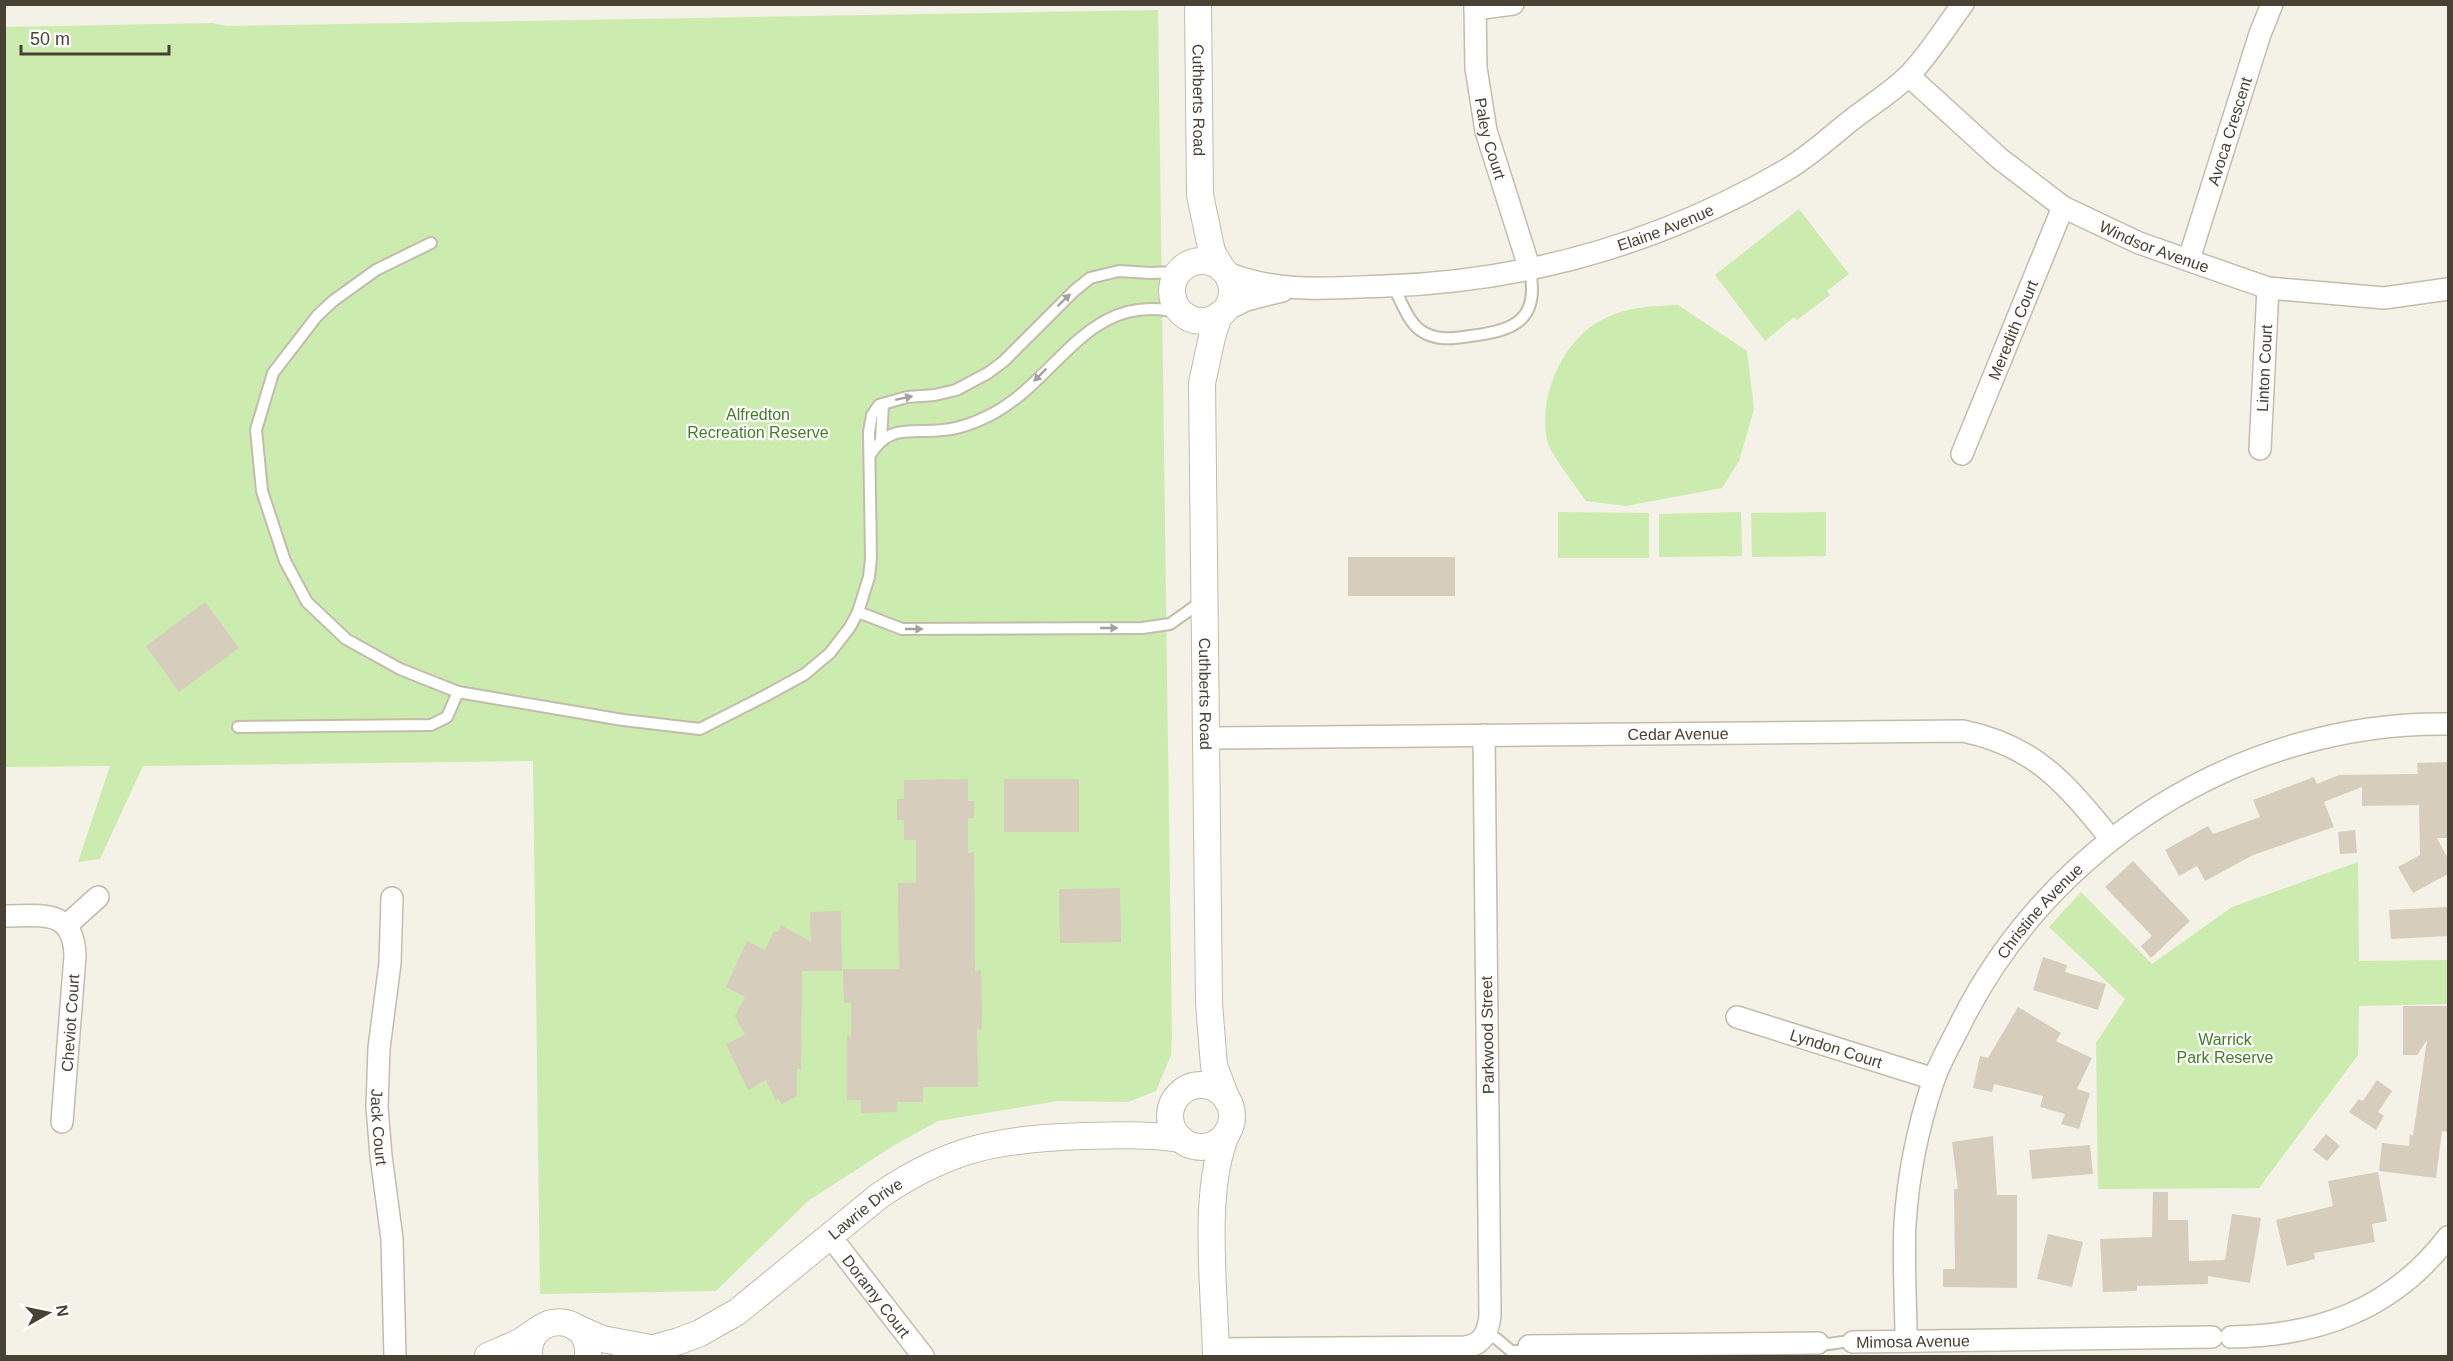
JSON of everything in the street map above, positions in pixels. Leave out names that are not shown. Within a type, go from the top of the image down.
[{"type":"street","name":"Cuthberts Road","points":[[1198,4],[1200,195],[1212,252],[1223,271]]},
{"type":"street","points":[[1474,7],[1513,4]]},
{"type":"street","name":"Elaine Avenue","points":[[1223,271],[1255,282],[1294,288],[1393,286],[1460,281],[1530,270],[1588,255],[1686,222],[1788,169],[1909,76],[1963,4]]},
{"type":"street","name":"Avoca Crescent","points":[[2189,259],[2260,34],[2272,4]]},
{"type":"street","name":"Paley Court","points":[[1474,7],[1476,68],[1486,131],[1530,270]]},
{"type":"street","name":"Windsor Avenue","points":[[1909,76],[1999,158],[2063,207],[2139,243],[2268,288],[2384,298],[2448,289]]},
{"type":"street","name":"Cuthberts Road","points":[[1180,270],[1193,232],[1200,195]]},
{"type":"street","name":"Meredith Court","points":[[1962,454],[2063,207]]},
{"type":"street","points":[[1202,261],[1215,264],[1223,271],[1232,290],[1229,303],[1221,313],[1211,320],[1201,321],[1182,314],[1173,300],[1172,290],[1180,270],[1188,264],[1202,261]]},
{"type":"street","name":"Elaine Avenue","points":[[1221,313],[1246,300],[1294,288]]},
{"type":"street","name":"Linton Court","points":[[2260,449],[2268,288]]},
{"type":"street","name":"Cuthberts Road","points":[[1221,313],[1212,337],[1202,383],[1209,1003],[1214,1066],[1227,1100]]},
{"type":"street","name":"Cuthberts Road","points":[[1182,314],[1202,383]]},
{"type":"street","name":"Christine Avenue","points":[[1906,1341],[1906,1212],[1921,1126],[1934,1079],[1980,986],[2014,936],[2051,892],[2110,839],[2151,811],[2202,782],[2284,748],[2351,733],[2448,724]]},
{"type":"street","name":"Cedar Avenue","points":[[1206,738],[1963,731],[1998,740],[2041,763],[2083,805],[2110,839]]},
{"type":"street","name":"Parkwood Street","points":[[1484,735],[1490,1304],[1486,1334]]},
{"type":"street","points":[[4,916],[45,916],[67,925],[98,897]]},
{"type":"street","name":"Jack Court","points":[[392,898],[390,963],[379,1048],[377,1107],[392,1239],[395,1356]]},
{"type":"street","name":"Cheviot Court","points":[[62,1122],[75,956],[72,933],[67,925]]},
{"type":"street","name":"Cuthberts Road","points":[[1178,1096],[1197,1058],[1209,1003]]},
{"type":"street","name":"Lyndon Court","points":[[1737,1017],[1934,1079]]},
{"type":"street","points":[[1212,1231],[1199,1171],[1183,1140],[1175,1132],[1170,1119],[1171,1110],[1178,1096],[1192,1086],[1207,1086],[1216,1089],[1227,1100],[1231,1113],[1228,1131],[1217,1161],[1212,1231],[1216,1353],[1465,1347],[1477,1344],[1486,1334]]},
{"type":"street","name":"Lawrie Drive","points":[[1106,1134],[1156,1113],[1178,1096]]},
{"type":"street","points":[[1183,1140],[1196,1146],[1208,1146],[1220,1140],[1228,1131]]},
{"type":"street","name":"Lawrie Drive","points":[[626,1356],[700,1333],[737,1312],[892,1187],[931,1165],[957,1154],[1003,1141],[1106,1134],[1156,1136],[1183,1140]]},
{"type":"street","name":"Doramy Court","points":[[830,1236],[923,1356]]},
{"type":"street","name":"Mimosa Avenue","points":[[1853,1342],[2221,1337],[2314,1329],[2345,1317],[2406,1281],[2448,1237]]},
{"type":"street","points":[[488,1356],[520,1342],[553,1322],[571,1324],[585,1338],[588,1356]]},
{"type":"street","name":"Lawrie Drive","points":[[571,1324],[602,1339],[651,1348]]},
{"type":"street","points":[[529,1356],[533,1336],[542,1327]]},
{"type":"street","name":"Mimosa Avenue","points":[[1529,1346],[1818,1343]]},
{"type":"lane","points":[[431,243],[376,270],[333,301],[317,316],[273,373],[256,430],[262,491],[285,561],[307,602],[346,639],[400,669],[458,692],[623,720],[700,729],[805,674],[830,653],[850,627],[858,612],[869,577],[871,558],[869,432],[875,409],[883,404],[907,397],[941,394],[966,386],[981,378],[1004,361],[1068,296],[1090,278],[1113,271],[1180,270]]},
{"type":"lane","points":[[1393,286],[1419,329],[1433,336],[1451,339],[1499,332],[1518,323],[1526,312],[1531,297],[1533,285],[1530,270]]},
{"type":"lane","points":[[870,456],[881,441],[900,431],[940,431],[956,428],[994,413],[1024,392],[1071,345],[1105,321],[1152,308],[1182,314]]},
{"type":"lane","points":[[881,441],[883,404]]},
{"type":"lane","points":[[858,612],[902,628],[1142,628],[1170,624],[1205,599]]},
{"type":"lane","points":[[238,727],[431,725],[447,717],[458,692]]},
{"type":"lane","name":"Mimosa Avenue","points":[[1486,1334],[1497,1339],[1511,1351],[1522,1350],[1529,1346]]},
{"type":"lane","name":"Mimosa Avenue","points":[[1818,1343],[1825,1345],[1839,1341],[1853,1342]]},
{"type":"green space","name":"Alfredton Recreation Reserve","points":[[1158,10],[1172,1037],[1171,1055],[1156,1091],[1128,1102],[1058,1101],[938,1121],[893,1146],[808,1201],[716,1291],[540,1294],[533,761],[143,766],[100,859],[78,862],[110,766],[5,767],[4,27],[213,23],[227,26]]},
{"type":"green space","points":[[1799,209],[1849,274],[1827,291],[1830,295],[1797,320],[1794,317],[1765,341],[1715,275]]},
{"type":"green space","points":[[1678,305],[1747,351],[1754,409],[1739,461],[1722,488],[1626,506],[1586,501],[1559,464],[1548,443],[1546,408],[1556,372],[1575,341],[1602,320],[1629,310]]},
{"type":"green space","points":[[1558,512],[1649,513],[1649,558],[1558,558]]},
{"type":"green space","points":[[1741,512],[1742,556],[1659,557],[1659,514]]},
{"type":"green space","points":[[1826,512],[1826,556],[1752,557],[1751,513]]},
{"type":"green space","name":"Warrick Park Reserve","points":[[2358,862],[2359,961],[2448,960],[2448,1004],[2359,1006],[2358,1055],[2259,1188],[2098,1189],[2096,1043],[2125,999],[2049,927],[2081,892],[2152,964],[2232,907]]},
{"type":"building","points":[[1348,557],[1455,557],[1455,596],[1348,596]]},
{"type":"building","points":[[205,602],[239,648],[179,692],[146,646]]},
{"type":"building","points":[[2448,762],[2448,838],[2437,838],[2448,859],[2448,874],[2413,893],[2398,867],[2420,855],[2419,805],[2362,806],[2362,787],[2324,802],[2334,827],[2253,855],[2205,881],[2197,866],[2179,876],[2165,850],[2208,826],[2213,834],[2260,817],[2253,800],[2314,777],[2317,784],[2339,775],[2418,774],[2417,763]]},
{"type":"building","points":[[968,779],[968,801],[974,801],[974,818],[968,818],[968,853],[974,852],[975,971],[981,970],[982,1030],[977,1029],[978,1087],[923,1087],[923,1102],[897,1102],[897,1112],[861,1113],[861,1100],[847,1100],[847,1036],[851,1036],[851,1003],[844,1003],[843,969],[899,969],[898,883],[916,883],[916,840],[904,840],[904,820],[897,820],[897,799],[904,799],[904,780]]},
{"type":"building","points":[[1004,779],[1079,779],[1079,832],[1004,832]]},
{"type":"building","points":[[2355,830],[2357,853],[2340,854],[2338,832]]},
{"type":"building","points":[[2133,861],[2190,921],[2151,958],[2141,946],[2152,936],[2105,887]]},
{"type":"building","points":[[1120,888],[1121,942],[1060,943],[1059,889]]},
{"type":"building","points":[[2448,907],[2448,936],[2391,939],[2389,910]]},
{"type":"building","points":[[841,911],[842,971],[802,971],[801,1069],[797,1069],[797,1096],[782,1104],[778,1099],[776,1101],[766,1080],[748,1090],[726,1044],[745,1035],[735,1016],[745,997],[726,987],[747,941],[765,950],[774,931],[778,932],[781,925],[811,942],[810,912]]},
{"type":"building","points":[[2043,957],[2067,965],[2065,972],[2106,984],[2098,1010],[2033,990]]},
{"type":"building","points":[[2403,1006],[2448,1006],[2448,1132],[2442,1131],[2436,1178],[2379,1171],[2382,1143],[2409,1146],[2410,1134],[2413,1136],[2427,1040],[2417,1055],[2403,1055]]},
{"type":"building","points":[[2018,1007],[2061,1033],[2056,1041],[2092,1058],[2077,1089],[2090,1093],[2079,1129],[2061,1124],[2065,1114],[2040,1107],[2043,1096],[1994,1084],[1992,1092],[1973,1088],[1980,1056],[1988,1058]]},
{"type":"building","points":[[2377,1080],[2392,1091],[2378,1112],[2384,1116],[2376,1130],[2349,1112],[2359,1099],[2363,1101]]},
{"type":"building","points":[[2326,1134],[2340,1146],[2327,1161],[2313,1150]]},
{"type":"building","points":[[1993,1136],[1997,1195],[2017,1195],[2017,1288],[1943,1287],[1943,1269],[1955,1269],[1954,1189],[1958,1189],[1952,1142]]},
{"type":"building","points":[[2090,1145],[2093,1174],[2032,1179],[2029,1150]]},
{"type":"building","points":[[2378,1172],[2387,1221],[2372,1224],[2375,1242],[2314,1253],[2315,1259],[2287,1266],[2276,1220],[2333,1206],[2328,1181]]},
{"type":"building","points":[[2153,1192],[2168,1192],[2168,1220],[2188,1220],[2189,1261],[2225,1260],[2232,1214],[2261,1218],[2250,1283],[2208,1276],[2208,1284],[2137,1286],[2137,1291],[2103,1292],[2100,1239],[2152,1237]]},
{"type":"building","points":[[2048,1234],[2083,1242],[2072,1287],[2037,1279]]}]
